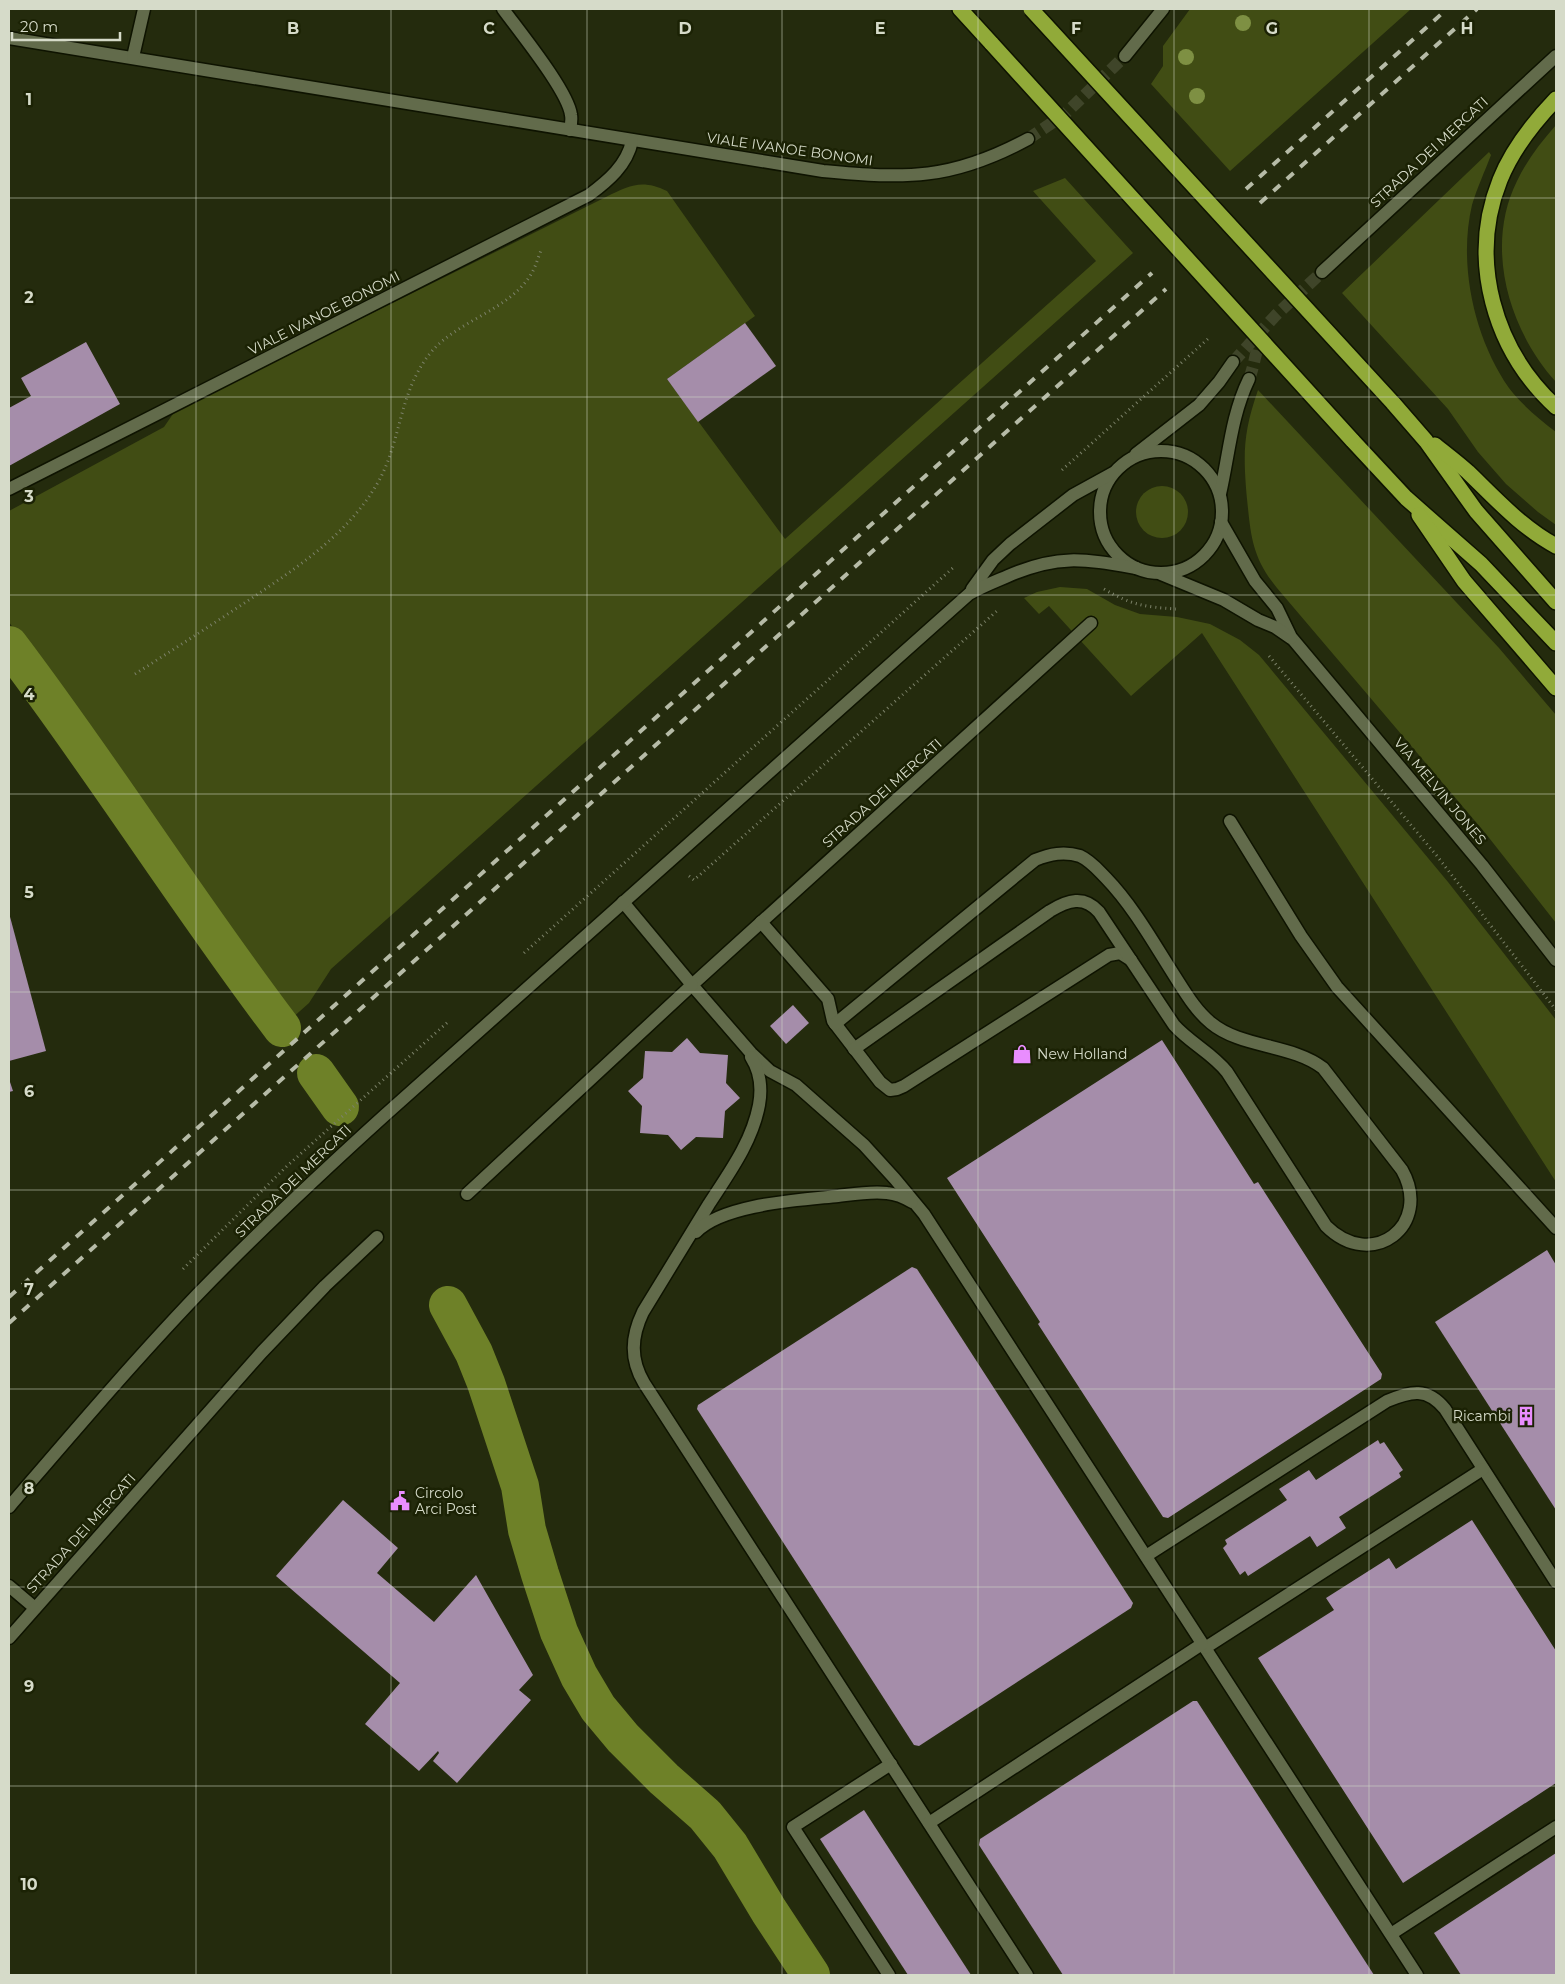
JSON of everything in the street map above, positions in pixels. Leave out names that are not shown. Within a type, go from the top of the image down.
[{"type":"highway","points":[[960,9],[1406,498],[1481,564],[1556,644]]},
{"type":"highway","points":[[1031,9],[1415,427],[1476,511],[1556,602]]},
{"type":"highway","points":[[1556,99],[1522,142],[1500,180],[1490,217],[1486,248],[1486,271],[1489,292],[1503,333],[1523,370],[1556,407]]},
{"type":"highway","points":[[1415,427],[1454,460],[1516,518],[1556,546]]},
{"type":"highway","points":[[1406,498],[1464,581],[1556,688]]},
{"type":"street","points":[[133,58],[144,9]]},
{"type":"street","points":[[503,9],[559,87],[572,114],[570,130]]},
{"type":"street","points":[[1125,56],[1163,9]]},
{"type":"street","name":"VIALE IVANOE BONOMI","points":[[9,38],[799,168],[865,175],[900,176],[933,174],[970,166],[1008,150],[1028,139]]},
{"type":"street","name":"STRADA DEI MERCATI","points":[[1322,272],[1556,56]]},
{"type":"street","name":"VIALE IVANOE BONOMI","points":[[9,489],[589,195],[620,167],[627,157],[632,141]]},
{"type":"street","name":"STRADA DEI MERCATI","points":[[9,1507],[141,1356],[198,1294],[266,1225],[385,1115],[962,600],[982,578],[993,560],[1010,544],[1073,495],[1100,482],[1199,405],[1233,362]]},
{"type":"street","name":"STRADA DEI MERCATI","points":[[1220,494],[1234,419],[1249,380]]},
{"type":"street","name":"STRADA DEI MERCATI","points":[[962,600],[987,585],[1043,562],[1080,559],[1159,573],[1174,572],[1188,567],[1200,559],[1210,549],[1218,536],[1222,522],[1220,494],[1214,480],[1205,469],[1193,460],[1180,454],[1166,451],[1151,452],[1137,456],[1122,465],[1111,478],[1102,500],[1102,523],[1105,535],[1117,554],[1136,568]]},
{"type":"street","name":"VIA MELVIN JONES","points":[[1222,522],[1255,580],[1277,608],[1287,630],[1298,645],[1476,858],[1556,960]]},
{"type":"street","name":"VIA MELVIN JONES","points":[[1159,573],[1224,600],[1283,632],[1298,645]]},
{"type":"street","name":"STRADA DEI MERCATI","points":[[467,1194],[692,985],[1091,623]]},
{"type":"street","points":[[1230,821],[1302,936],[1337,987],[1556,1228]]},
{"type":"street","points":[[835,1024],[1035,860],[1061,853],[1079,856],[1094,865],[1124,899],[1195,1007],[1212,1024],[1234,1035],[1316,1062],[1330,1076],[1402,1170],[1408,1182],[1411,1196],[1410,1211],[1403,1225],[1393,1236],[1380,1243],[1365,1246],[1350,1244],[1336,1237],[1326,1226],[1227,1072],[1217,1060],[1188,1040],[1174,1025],[1094,906],[1081,900],[1066,902],[1050,911],[854,1049]]},
{"type":"street","points":[[623,902],[741,1043],[754,1061],[760,1087],[756,1119],[736,1162],[637,1324],[633,1350],[639,1374],[1027,1975]]},
{"type":"street","points":[[761,922],[825,996],[829,1002],[831,1017],[835,1024],[883,1085],[890,1090],[897,1090],[1109,955],[1116,953],[1124,954],[1133,963]]},
{"type":"street","points":[[825,996],[833,1003],[843,1007],[852,1007],[861,1003]]},
{"type":"street","points":[[741,1043],[770,1071],[796,1085],[864,1145],[924,1214],[1417,1975]]},
{"type":"street","points":[[683,1247],[698,1230],[719,1217],[744,1210],[811,1199],[887,1193],[902,1196],[912,1202],[924,1214]]},
{"type":"street","name":"STRADA DEI MERCATI","points":[[9,1638],[262,1352],[377,1237]]},
{"type":"street","points":[[1146,1556],[1380,1406],[1406,1394],[1416,1392],[1432,1396],[1439,1402],[1556,1582]]},
{"type":"street","points":[[928,1823],[1483,1469]]},
{"type":"street","name":"STRADA DEI MERCATI","points":[[9,1586],[35,1608]]},
{"type":"street","points":[[889,1975],[793,1827],[890,1764]]},
{"type":"street","points":[[1391,1934],[1556,1827]]},
{"type":"path","points":[[135,674],[291,571],[346,524],[360,508],[382,474],[407,392],[432,350],[521,287],[530,275],[543,244]]},
{"type":"path","points":[[1101,588],[1121,599],[1140,606],[1180,610]]},
{"type":"path","points":[[673,858],[694,880],[1000,608]]},
{"type":"path","points":[[1265,652],[1437,856],[1556,1010]]},
{"type":"green space","points":[[1190,9],[1411,9],[1230,171],[1151,84],[1163,66],[1163,46]]},
{"type":"green space","points":[[1556,125],[1556,382],[1539,361],[1525,338],[1514,313],[1506,287],[1502,260],[1507,206],[1517,181],[1525,166]]},
{"type":"green space","points":[[1489,152],[1491,155],[1472,205],[1468,228],[1468,276],[1472,300],[1486,347],[1509,388],[1531,412],[1556,432],[1556,525],[1506,484],[1478,452],[1448,409],[1342,293]]},
{"type":"green space","points":[[1065,178],[1133,253],[331,969],[309,1003],[291,1019],[254,966],[209,910],[9,622],[9,511],[164,427],[175,411],[614,193],[643,184],[667,191],[755,316],[667,379],[785,539],[1096,261],[1033,191]]},
{"type":"green space","points":[[1258,390],[1499,648],[1556,715],[1556,923],[1486,834],[1277,588],[1262,566],[1254,546],[1250,525],[1245,469],[1245,444],[1249,419]]},
{"type":"green space","points":[[1162,486],[1176,490],[1184,498],[1188,512],[1184,526],[1176,534],[1162,538],[1148,534],[1140,526],[1136,512],[1140,498],[1148,490]]},
{"type":"green space","points":[[1060,587],[1087,589],[1115,605],[1140,614],[1177,617],[1210,624],[1240,640],[1259,655],[1448,882],[1556,1020],[1556,1182],[1202,633],[1131,696],[1049,606],[1039,614],[1024,598],[1037,592]]},
{"type":"building","points":[[745,323],[776,366],[698,422],[667,379]]},
{"type":"building","points":[[86,342],[120,404],[9,466],[9,408],[31,396],[21,378]]},
{"type":"building","points":[[9,913],[46,1051],[9,1061]]},
{"type":"building","points":[[793,1005],[809,1023],[786,1044],[770,1026]]},
{"type":"building","points":[[687,1038],[700,1053],[728,1055],[726,1083],[740,1098],[725,1111],[723,1138],[696,1137],[681,1150],[668,1135],[640,1133],[642,1106],[628,1091],[643,1078],[645,1051],[672,1052]]},
{"type":"building","points":[[1162,1040],[1254,1184],[1258,1182],[1382,1374],[1381,1379],[1168,1518],[1163,1517],[1038,1324],[1040,1322],[947,1178]]},
{"type":"building","points":[[9,1079],[13,1091],[9,1092]]},
{"type":"building","name":"Ricambi","points":[[1547,1250],[1556,1265],[1556,1510],[1435,1322]]},
{"type":"building","points":[[912,1267],[917,1269],[1133,1603],[1131,1608],[919,1746],[914,1745],[697,1409],[698,1405]]},
{"type":"building","points":[[1378,1440],[1380,1444],[1384,1442],[1403,1470],[1399,1473],[1401,1477],[1339,1517],[1346,1528],[1317,1547],[1310,1536],[1248,1576],[1245,1571],[1240,1575],[1223,1548],[1227,1544],[1225,1540],[1287,1500],[1279,1489],[1309,1470],[1316,1480]]},
{"type":"building","points":[[343,1500],[398,1548],[377,1573],[434,1622],[476,1575],[533,1675],[519,1690],[531,1700],[457,1783],[433,1761],[439,1753],[438,1751],[419,1771],[365,1724],[400,1683],[276,1576]]},
{"type":"building","points":[[1472,1520],[1556,1651],[1556,1783],[1403,1883],[1258,1658],[1334,1610],[1326,1598],[1389,1558],[1396,1569]]},
{"type":"building","points":[[1193,1701],[1197,1701],[1374,1975],[1063,1975],[979,1845],[980,1839]]},
{"type":"building","points":[[864,1810],[971,1975],[908,1975],[820,1839]]},
{"type":"building","points":[[1556,1853],[1556,1975],[1461,1975],[1434,1933]]},
{"type":"waterway","points":[[9,645],[282,1028]]},
{"type":"waterway","points":[[316,1073],[340,1107]]},
{"type":"waterway","points":[[448,1305],[474,1353],[486,1383],[520,1486],[527,1530],[540,1574],[559,1632],[579,1676],[598,1708],[623,1738],[664,1779],[705,1815],[730,1846],[769,1911],[811,1975]]},
{"type":"tunnel","points":[[1028,139],[1065,114],[1125,56]]},
{"type":"tunnel","points":[[1233,362],[1276,315],[1322,272]]},
{"type":"tunnel","points":[[1249,379],[1263,332]]},
{"type":"railway","points":[[1246,189],[1447,9]]},
{"type":"railway","points":[[1260,203],[1477,9]]},
{"type":"railway","points":[[9,1297],[1152,273]]},
{"type":"railway","points":[[9,1323],[1166,289]]},
{"type":"place","name":"New Holland","points":[[1022,1054]]},
{"type":"place","name":"Ricambi","points":[[1526,1416]]},
{"type":"place","name":"Circolo Arci Post","points":[[400,1501]]}]
